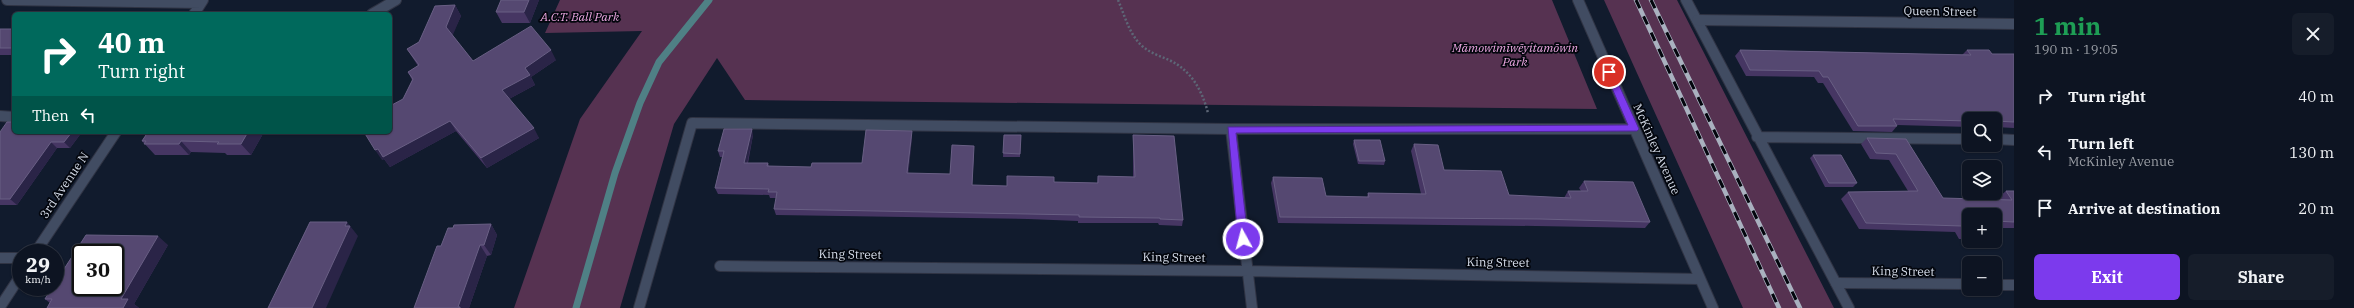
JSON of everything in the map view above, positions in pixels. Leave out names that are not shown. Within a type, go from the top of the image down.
[{"type":"street","points":[[7,0],[202,2]]},
{"type":"street","points":[[375,12],[396,0]]},
{"type":"street","name":"McKinley Avenue","points":[[1578,0],[1713,308]]},
{"type":"street","points":[[1686,0],[1757,137],[1849,308]]},
{"type":"street","points":[[195,12],[202,2]]},
{"type":"street","name":"Queen Street","points":[[1697,20],[2014,24]]},
{"type":"street","points":[[0,116],[12,117]]},
{"type":"street","points":[[639,308],[692,123],[1231,129],[1634,129]]},
{"type":"street","points":[[1231,129],[1252,308]]},
{"type":"street","name":"3rd Avenue N","points":[[41,244],[115,134]]},
{"type":"street","points":[[1757,137],[1962,139]]},
{"type":"street","points":[[2002,139],[2014,140]]},
{"type":"street","points":[[0,258],[12,258]]},
{"type":"street","name":"King Street","points":[[720,266],[1247,271],[1700,279]]},
{"type":"street","name":"King Street","points":[[1836,283],[1962,284]]},
{"type":"street","points":[[2002,285],[2014,285]]},
{"type":"street","points":[[0,307],[12,289]]},
{"type":"path","points":[[1118,0],[1137,41],[1152,55],[1175,64],[1187,72],[1195,82],[1208,111],[1209,128]]},
{"type":"green space","name":"Māmowimīwēyitamōwin Park","points":[[560,0],[1552,0],[1597,109],[745,100],[717,58],[674,124],[620,308],[514,308],[580,119],[642,31],[545,33]]},
{"type":"green space","points":[[1604,0],[1677,0],[1834,308],[1743,308]]},
{"type":"building","points":[[501,0],[529,0],[524,12],[496,12]]},
{"type":"building","points":[[455,5],[446,27],[473,61],[531,26],[551,50],[525,68],[530,75],[502,90],[534,128],[481,158],[450,121],[383,157],[378,149],[375,150],[365,134],[392,134],[392,105],[403,99],[413,79],[408,72],[419,65],[407,49],[419,42],[435,6]]},
{"type":"building","points":[[0,29],[12,29],[12,48],[0,48]]},
{"type":"building","points":[[1740,50],[1971,55],[1967,50],[1989,50],[1992,54],[2014,54],[2014,122],[2002,121],[2002,112],[1962,112],[1962,121],[1893,119],[1897,126],[1858,126],[1828,77],[1823,77],[1819,71],[1750,70]]},
{"type":"building","points":[[7,122],[12,122],[12,134],[70,134],[64,142],[51,142],[10,199],[0,199],[0,132]]},
{"type":"building","points":[[724,129],[752,129],[744,163],[768,163],[767,166],[811,167],[812,163],[862,163],[866,130],[912,131],[907,173],[950,174],[952,145],[974,146],[972,185],[1007,186],[1007,176],[1054,177],[1054,182],[1098,183],[1098,176],[1135,177],[1133,135],[1174,136],[1183,220],[1160,218],[1079,217],[1079,215],[774,209],[777,192],[768,192],[769,189],[715,188],[724,151],[718,151]]},
{"type":"building","points":[[147,134],[247,134],[241,144],[181,141],[179,144],[144,144],[146,141],[142,141]]},
{"type":"building","points":[[1004,135],[1021,135],[1020,154],[1003,153]]},
{"type":"building","points":[[1867,138],[1906,139],[1943,198],[1962,199],[1962,200],[2012,200],[2006,191],[2014,191],[2014,222],[2002,221],[2002,208],[1962,208],[1962,226],[1866,223],[1848,192],[1918,191],[1896,154],[1876,153]]},
{"type":"building","points":[[1354,140],[1380,140],[1385,161],[1359,161]]},
{"type":"building","points":[[1414,144],[1438,145],[1444,170],[1501,171],[1509,195],[1571,198],[1568,191],[1588,191],[1584,181],[1633,182],[1650,222],[1540,219],[1280,217],[1273,177],[1322,178],[1326,196],[1369,197],[1368,193],[1426,194]]},
{"type":"building","points":[[1813,155],[1841,155],[1857,183],[1829,183]]},
{"type":"building","points":[[310,222],[347,222],[345,226],[350,226],[312,308],[268,308]]},
{"type":"building","points":[[491,224],[484,245],[480,245],[458,307],[460,308],[414,308],[437,246],[441,246],[448,228],[453,228],[454,225]]},
{"type":"building","points":[[86,235],[158,236],[124,294],[124,244],[80,244]]},
{"type":"building","points":[[72,257],[72,296],[123,296],[121,299],[128,299],[123,308],[47,308],[52,299],[45,299],[47,296],[64,296],[64,269]]},
{"type":"waterway","points":[[576,308],[615,173],[640,103],[659,62],[709,0]]},
{"type":"railway","points":[[1636,0],[1779,308]]},
{"type":"railway","points":[[1651,0],[1800,308]]},
{"type":"route","points":[[1243,239],[1231,129],[1634,129],[1609,72]]},
{"type":"park label","name":"A.C.T. Ball Park","points":[[580,16]]}]
